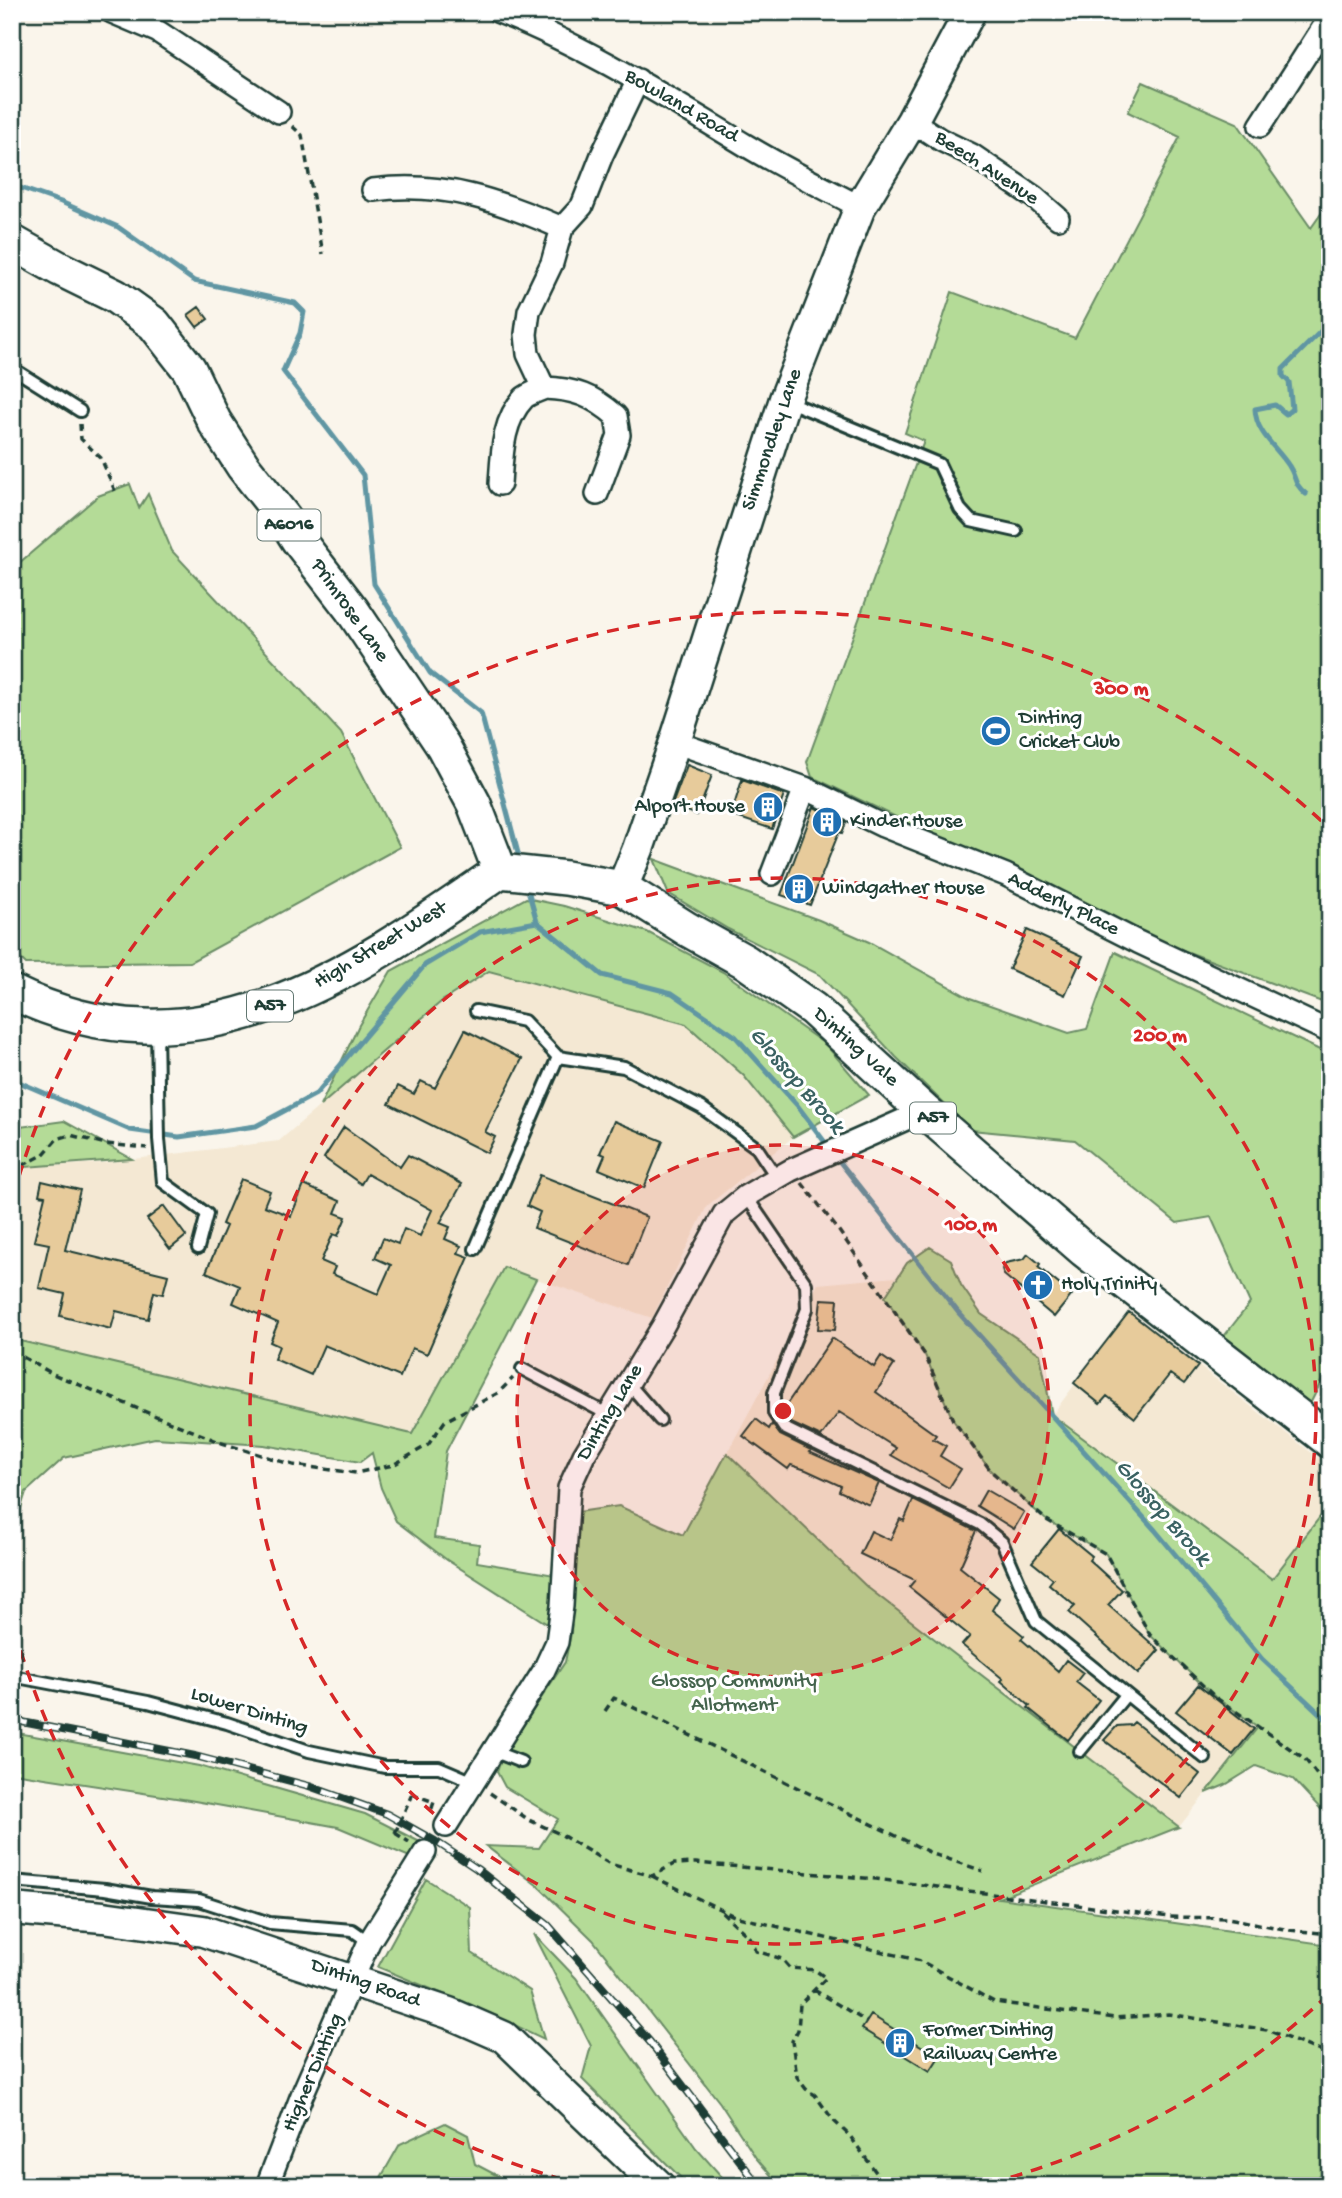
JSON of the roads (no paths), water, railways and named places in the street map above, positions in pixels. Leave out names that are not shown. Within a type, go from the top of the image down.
[{"type":"main road","name":"Primrose Lane","points":[[12,242],[115,296],[154,324],[189,369],[215,421],[243,466],[285,518],[298,540],[352,610],[443,746],[474,804],[500,871]]},
{"type":"main road","name":"Dinting Vale","points":[[500,871],[566,878],[622,888],[746,962],[813,1009],[924,1111],[1093,1257],[1330,1441]]},
{"type":"main road","name":"High Street West","points":[[12,992],[80,1019],[119,1026],[157,1028],[228,1018],[266,1007],[307,990],[389,944],[500,871]]},
{"type":"street","points":[[112,12],[157,31],[279,112]]},
{"type":"street","name":"Bowland Road","points":[[499,12],[529,24],[638,80],[751,148],[860,207]]},
{"type":"street","name":"Simmondley Lane","points":[[622,888],[675,742],[785,400],[860,207],[912,121],[970,12]]},
{"type":"street","points":[[1260,126],[1330,17]]},
{"type":"street","points":[[544,388],[528,354],[526,334],[529,311],[552,263],[562,228],[582,206],[602,155],[638,80]]},
{"type":"street","name":"Beech Avenue","points":[[912,121],[941,140],[972,155],[1034,197],[1059,218]]},
{"type":"street","points":[[373,190],[402,186],[461,193],[493,200],[562,228]]},
{"type":"street","points":[[500,484],[502,442],[513,416],[525,397],[544,388],[573,392],[599,401],[617,416],[619,435],[597,494]]},
{"type":"street","name":"Adderly Place","points":[[675,742],[805,788],[883,826],[1006,876],[1138,942],[1330,1032]]},
{"type":"street","points":[[772,874],[805,788]]},
{"type":"street","name":"Dinting Lane","points":[[439,1819],[474,1782],[543,1672],[557,1642],[562,1605],[569,1488],[584,1455],[663,1326],[724,1214],[747,1196],[791,1170],[924,1111]]},
{"type":"street","name":"Higher Dinting","points":[[267,2186],[302,2095],[369,1942],[419,1848]]},
{"type":"street","name":"Dinting Road","points":[[13,1903],[203,1931],[353,1979],[449,2013],[504,2037],[659,2186]]},
{"type":"lane","points":[[12,368],[80,411]]},
{"type":"lane","points":[[785,400],[939,464],[960,509],[971,522],[1016,531]]},
{"type":"lane","points":[[476,1011],[524,1021],[558,1057],[624,1068],[702,1108],[791,1170]]},
{"type":"lane","points":[[157,1028],[163,1182],[207,1214],[198,1248]]},
{"type":"lane","points":[[475,1250],[558,1057]]},
{"type":"lane","points":[[747,1196],[806,1284],[807,1309],[774,1393],[774,1413],[784,1428],[980,1524],[1002,1542],[1036,1621],[1205,1758]]},
{"type":"lane","points":[[522,1369],[609,1415]]},
{"type":"lane","points":[[628,1383],[660,1420]]},
{"type":"lane","name":"Lower Dinting","points":[[12,1676],[148,1702],[227,1723],[309,1751],[386,1767],[439,1767],[474,1782]]},
{"type":"lane","points":[[1080,1751],[1126,1695]]},
{"type":"lane","points":[[493,1751],[521,1762]]},
{"type":"lane","points":[[13,1903],[105,1889],[152,1897],[199,1900],[270,1923],[352,1930],[369,1942]]},
{"type":"waterway","points":[[12,185],[61,202],[118,227],[194,281],[295,303],[304,312],[300,333],[283,371],[363,475],[374,584],[430,673],[481,713],[519,857]]},
{"type":"waterway","points":[[1306,494],[1289,466],[1263,433],[1255,409],[1275,405],[1286,414],[1292,409],[1289,382],[1283,376],[1283,369],[1330,322]]},
{"type":"waterway","points":[[528,890],[537,922]]},
{"type":"waterway","name":"Glossop Brook","points":[[12,1079],[130,1130],[179,1137],[256,1126],[316,1094],[425,965],[480,932],[537,922],[602,975],[672,993],[735,1036],[797,1105],[830,1149]]},
{"type":"waterway","name":"Glossop Brook","points":[[836,1157],[958,1312],[1155,1530],[1262,1659],[1330,1723]]},
{"type":"railway","points":[[12,1720],[195,1756],[309,1786],[387,1814],[435,1841],[477,1869],[548,1925],[650,2042],[759,2186]]},
{"type":"place","name":"Dinting Cricket Club","points":[[996,731]]},
{"type":"place","name":"Alport House","points":[[768,807]]},
{"type":"place","name":"Kinder House","points":[[827,822]]},
{"type":"place","name":"Windgather House","points":[[799,889]]},
{"type":"place","name":"Holy Trinity","points":[[1038,1285]]},
{"type":"place","name":"Former Dinting Railway Centre","points":[[900,2043]]},
{"type":"park label","name":"Glossop Community Allotment","points":[[734,1694]]}]
